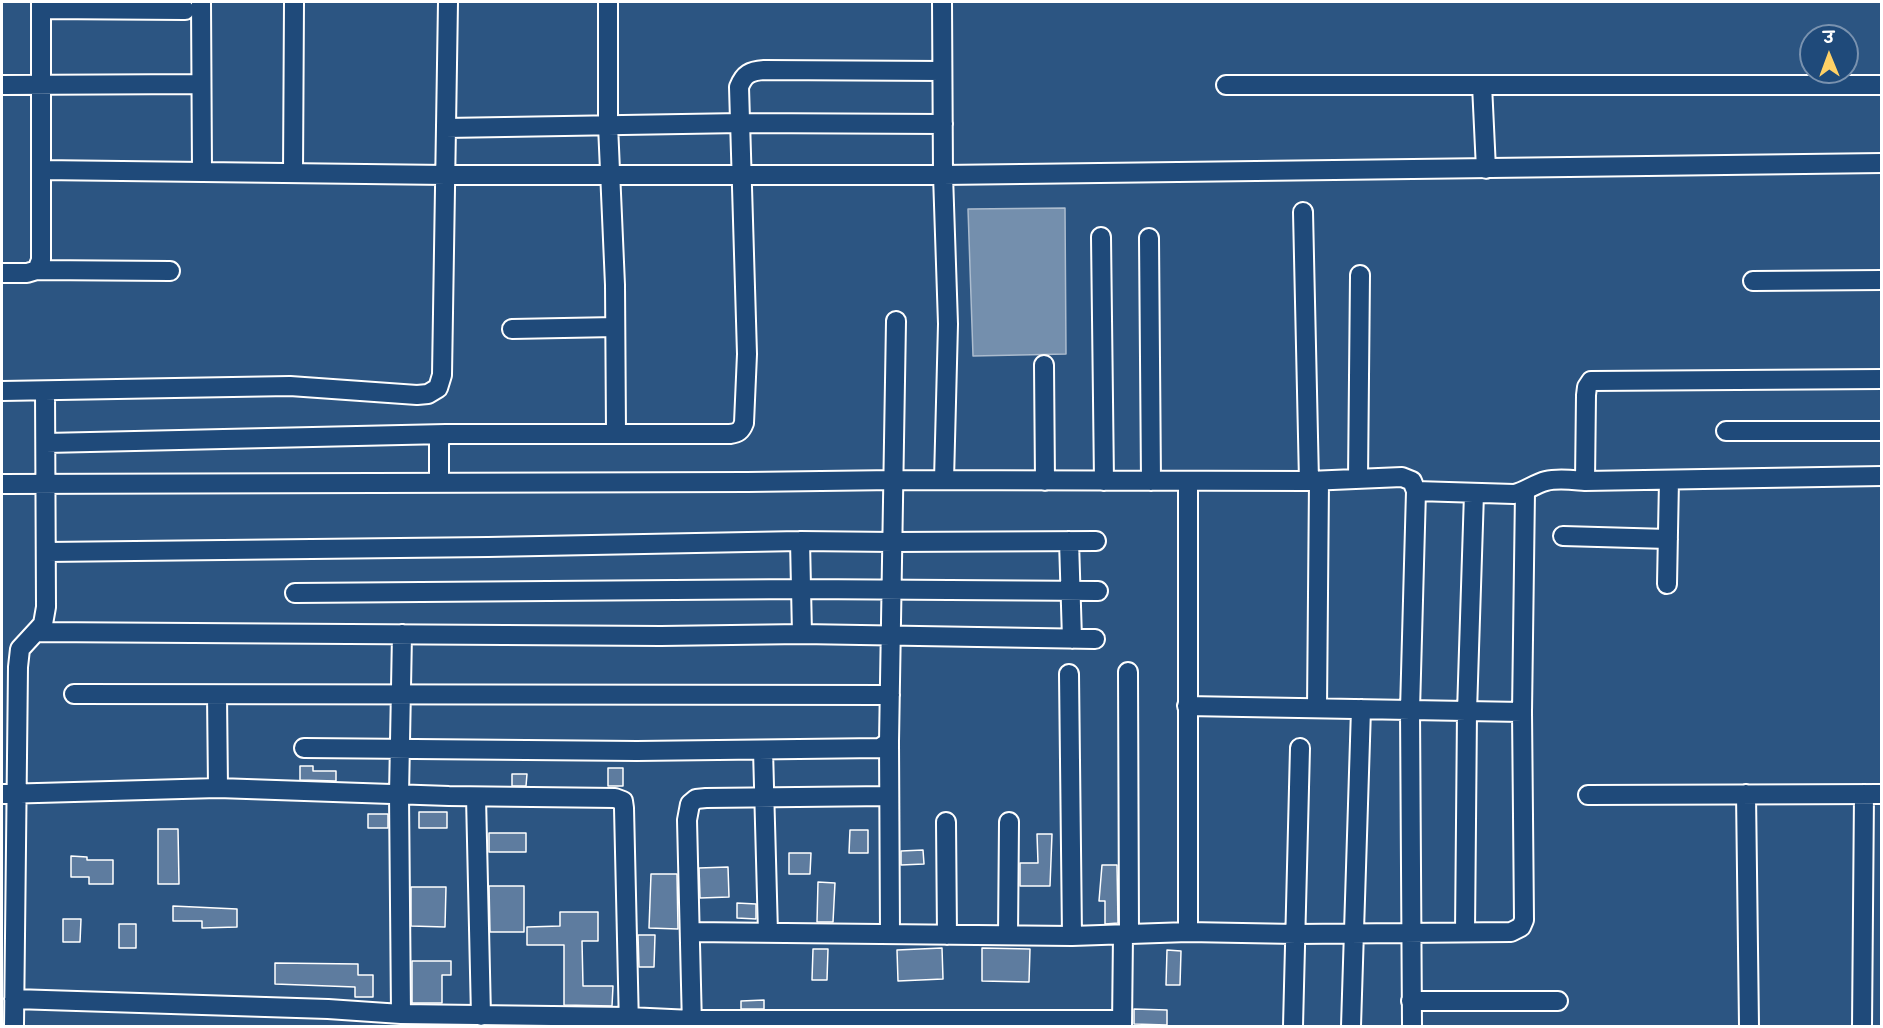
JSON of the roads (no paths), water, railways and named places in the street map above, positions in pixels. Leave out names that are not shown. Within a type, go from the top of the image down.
[{"type":"street","points":[[293,173],[294,2]]},
{"type":"street","points":[[2,391],[290,386],[417,395],[438,388],[442,375],[448,2]]},
{"type":"street","points":[[608,2],[608,125],[616,432]]},
{"type":"street","points":[[942,2],[943,175],[948,324],[944,480]]},
{"type":"street","points":[[37,270],[41,260],[42,5],[193,6],[201,84],[202,172]]},
{"type":"street","points":[[46,443],[446,434],[616,432],[730,434],[741,430],[744,423],[747,354],[739,87],[743,76],[752,71],[942,71]]},
{"type":"street","points":[[2,85],[201,84]]},
{"type":"street","points":[[1482,85],[1486,168]]},
{"type":"street","points":[[1226,86],[1881,85]]},
{"type":"street","points":[[446,128],[741,123],[943,124]]},
{"type":"street","points":[[41,170],[446,175],[943,175],[1881,163]]},
{"type":"street","points":[[1303,212],[1314,481],[1317,708]]},
{"type":"street","points":[[1101,237],[1104,481]]},
{"type":"street","points":[[1149,238],[1151,481]]},
{"type":"street","points":[[2,273],[27,273],[37,270],[170,272]]},
{"type":"street","points":[[1358,479],[1360,275]]},
{"type":"street","points":[[1752,281],[1881,280]]},
{"type":"street","points":[[890,934],[888,742],[895,480],[896,321]]},
{"type":"street","points":[[512,329],[615,327]]},
{"type":"street","points":[[1044,365],[1045,480]]},
{"type":"street","points":[[1586,481],[1586,395],[1587,387],[1592,381],[1881,379]]},
{"type":"street","points":[[14,1026],[9,794],[10,668],[26,640],[43,624],[46,607],[45,391]]},
{"type":"street","points":[[1725,431],[1881,431]]},
{"type":"street","points":[[439,483],[439,444],[440,438],[446,434]]},
{"type":"street","points":[[1416,491],[1514,494],[1525,492],[1546,481],[1560,479],[1586,481],[1881,476]]},
{"type":"street","points":[[2,484],[895,480],[1314,481],[1402,477],[1412,482],[1416,491],[1410,710],[1412,1026]]},
{"type":"street","points":[[1667,584],[1669,480]]},
{"type":"street","points":[[1188,481],[1188,932]]},
{"type":"street","points":[[690,932],[1072,936],[1188,932],[1296,934],[1511,932],[1521,927],[1524,920],[1522,712],[1525,492]]},
{"type":"street","points":[[1465,932],[1467,712],[1474,493]]},
{"type":"street","points":[[1563,536],[1668,539]]},
{"type":"street","points":[[47,552],[800,541],[893,543],[1096,541]]},
{"type":"street","points":[[800,541],[802,634]]},
{"type":"street","points":[[1070,541],[1072,639]]},
{"type":"street","points":[[295,593],[801,589],[1098,591]]},
{"type":"street","points":[[37,632],[802,634],[1095,639]]},
{"type":"street","points":[[401,1014],[399,749],[402,634]]},
{"type":"street","points":[[15,999],[629,1022],[1122,1023],[1126,934],[1128,672]]},
{"type":"street","points":[[1069,674],[1072,936]]},
{"type":"street","points":[[74,694],[890,694]]},
{"type":"street","points":[[217,695],[218,788]]},
{"type":"street","points":[[1187,706],[1522,712]]},
{"type":"street","points":[[1351,1026],[1361,709]]},
{"type":"street","points":[[304,748],[868,749],[880,748],[888,742]]},
{"type":"street","points":[[1293,1026],[1300,748]]},
{"type":"street","points":[[763,750],[768,933]]},
{"type":"street","points":[[9,794],[218,788],[477,797],[615,798],[623,801],[629,1022]]},
{"type":"street","points":[[1746,794],[1749,1026]]},
{"type":"street","points":[[1588,795],[1873,794],[1862,1026]]},
{"type":"street","points":[[692,1023],[687,820],[690,804],[696,799],[706,798],[889,796]]},
{"type":"street","points":[[477,797],[481,1016]]},
{"type":"street","points":[[946,822],[947,934]]},
{"type":"street","points":[[1008,935],[1009,822]]},
{"type":"street","points":[[1411,1001],[1558,1001]]},
{"type":"water","points":[[1065,208],[1066,354],[973,356],[968,209]]}]
